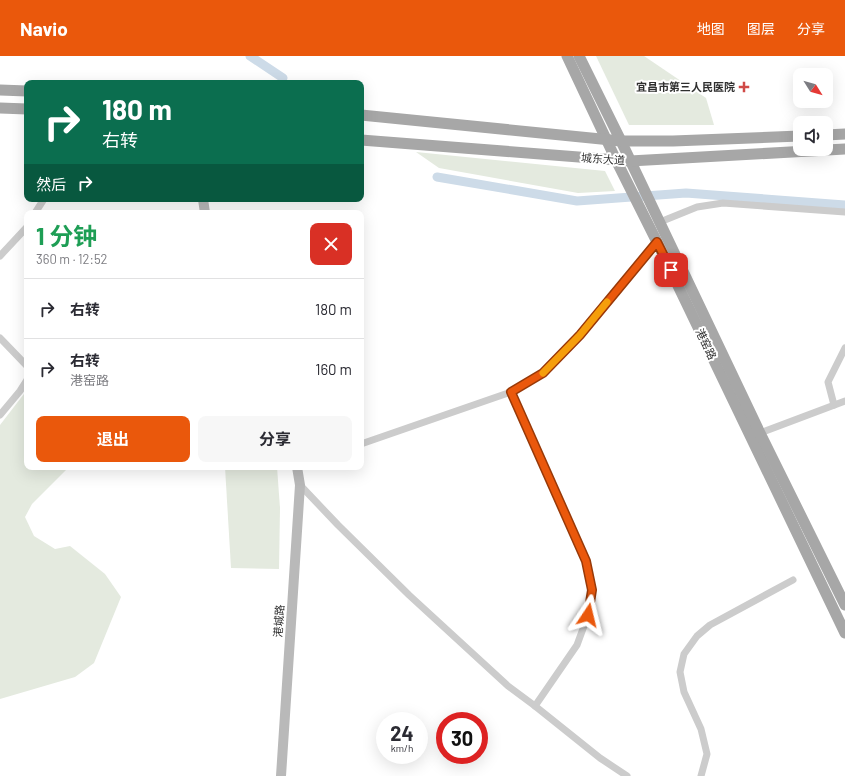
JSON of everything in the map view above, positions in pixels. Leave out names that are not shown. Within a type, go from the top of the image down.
[{"type":"main road","name":"港窑路","points":[[568,56],[627,183],[654,219],[657,242],[845,633]]},
{"type":"main road","name":"港窑路","points":[[578,56],[621,141],[638,178],[654,219],[845,605]]},
{"type":"main road","points":[[0,90],[24,92]]},
{"type":"main road","points":[[0,108],[24,109]]},
{"type":"main road","name":"城东大道","points":[[364,115],[621,141],[673,141],[793,136]]},
{"type":"main road","points":[[833,135],[845,134]]},
{"type":"main road","name":"城东大道","points":[[364,140],[630,161],[845,150]]},
{"type":"street","points":[[654,219],[697,207],[723,203],[845,212]]},
{"type":"street","points":[[0,256],[24,230]]},
{"type":"street","points":[[364,443],[511,392],[543,373],[580,335],[657,242]]},
{"type":"street","points":[[0,338],[24,363]]},
{"type":"street","points":[[834,405],[828,382],[845,348]]},
{"type":"street","points":[[0,415],[24,385]]},
{"type":"street","points":[[511,392],[586,561],[592,590],[588,615],[577,645],[536,706]]},
{"type":"street","points":[[760,433],[845,401]]},
{"type":"street","name":"港城路","points":[[281,776],[300,486],[297,470]]},
{"type":"street","points":[[300,486],[409,595],[508,686],[536,706],[600,758],[627,776]]},
{"type":"street","points":[[701,776],[706,754],[700,729],[684,692],[680,672],[684,654],[696,636],[710,625],[793,580]]},
{"type":"shaded area","points":[[596,56],[644,56],[706,98],[714,125],[629,125]]},
{"type":"shaded area","points":[[416,152],[605,171],[615,191],[578,193],[439,168]]},
{"type":"shaded area","points":[[24,394],[24,470],[66,470],[32,504],[25,517],[34,536],[55,549],[70,546],[105,574],[121,597],[94,663],[75,677],[0,699],[0,425]]},
{"type":"shaded area","points":[[225,470],[277,470],[280,508],[279,569],[231,568]]},
{"type":"waterway","points":[[250,56],[283,78]]},
{"type":"waterway","points":[[437,177],[577,201],[686,193],[845,205]]},
{"type":"slow traffic","points":[[543,373],[580,335],[607,302]]},
{"type":"place","name":"宜昌市第三人民医院","points":[[744,87]]},
{"type":"route","points":[[588,615],[592,590],[586,561],[511,392],[543,373],[580,335],[657,242],[671,270]]}]
